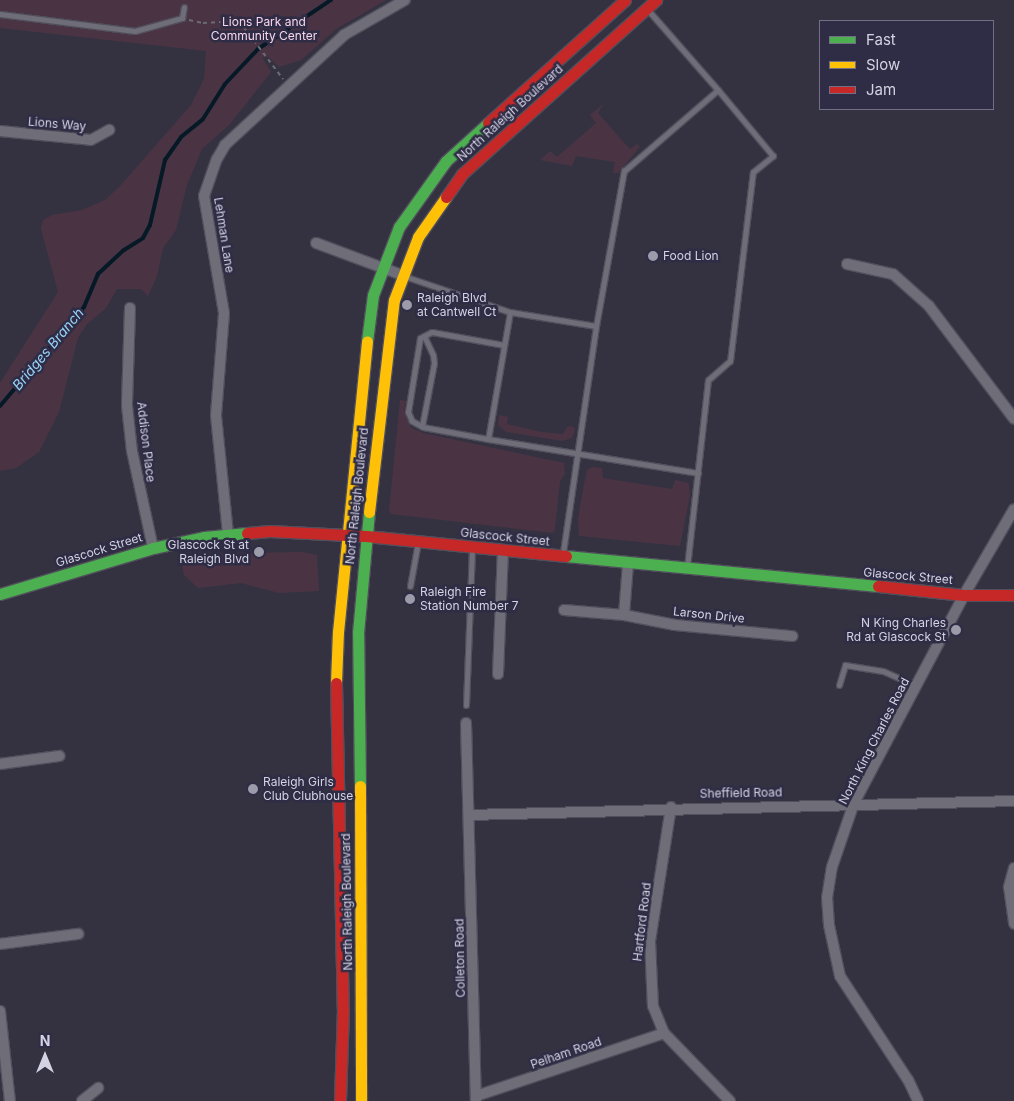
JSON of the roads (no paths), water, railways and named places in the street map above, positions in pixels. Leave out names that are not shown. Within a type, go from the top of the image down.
[{"type":"main road","name":"North Raleigh Boulevard","points":[[340,1101],[342,1009],[336,698],[346,534],[367,330],[382,267],[399,227],[446,161],[625,0]]},
{"type":"main road","name":"North Raleigh Boulevard","points":[[361,1101],[363,1010],[357,699],[366,536],[387,334],[402,274],[418,237],[462,174],[656,0]]},
{"type":"main road","name":"Glascock Street","points":[[0,594],[153,548],[228,534],[270,530],[346,534],[687,570],[964,595],[1014,595]]},
{"type":"street","name":"Lehman Lane","points":[[228,534],[216,415],[224,313],[204,196],[217,159],[225,145],[344,35],[405,0]]},
{"type":"street","name":"Lions Way","points":[[0,131],[91,140],[109,130]]},
{"type":"street","points":[[316,243],[402,274]]},
{"type":"street","points":[[847,264],[893,274],[929,306],[1014,419]]},
{"type":"street","name":"Addison Place","points":[[130,308],[127,406],[132,451],[153,548]]},
{"type":"street","name":"North King Charles Road","points":[[918,1101],[908,1080],[857,1005],[840,976],[834,956],[828,898],[832,867],[854,803],[964,595],[1014,509]]},
{"type":"street","points":[[498,674],[503,550]]},
{"type":"street","points":[[624,615],[628,564]]},
{"type":"street","name":"Larson Drive","points":[[564,610],[624,615],[675,625],[792,636]]},
{"type":"street","name":"Colleton Road","points":[[466,723],[476,1099]]},
{"type":"street","points":[[0,764],[59,756]]},
{"type":"street","name":"Sheffield Road","points":[[469,815],[671,807],[1014,801]]},
{"type":"street","name":"Hartford Road","points":[[671,807],[671,823],[650,941],[653,1006],[664,1033],[730,1101]]},
{"type":"street","points":[[1014,868],[1008,886],[1014,924]]},
{"type":"street","points":[[0,944],[78,934]]},
{"type":"street","points":[[0,1011],[10,1101]]},
{"type":"street","name":"Pelham Road","points":[[476,1099],[664,1033]]},
{"type":"street","points":[[82,1101],[98,1088]]},
{"type":"lane","points":[[0,14],[136,31],[182,18],[184,6]]},
{"type":"lane","points":[[647,9],[773,156],[753,172],[730,361],[708,380],[687,570]]},
{"type":"lane","points":[[562,557],[596,326],[624,171],[718,90]]},
{"type":"lane","points":[[402,274],[510,312],[596,326]]},
{"type":"lane","points":[[488,439],[510,312]]},
{"type":"lane","points":[[504,345],[432,332],[420,338],[408,412],[412,421],[422,426],[488,439],[698,473]]},
{"type":"lane","points":[[422,426],[434,363],[433,355],[424,336]]},
{"type":"lane","points":[[410,586],[418,541]]},
{"type":"lane","points":[[466,705],[472,548]]},
{"type":"lane","points":[[839,685],[845,665],[883,671],[916,686]]},
{"type":"waterway","name":"Bridges Branch","points":[[0,406],[84,307],[98,274],[124,250],[143,238],[150,225],[165,160],[181,137],[203,119],[225,84],[258,49],[331,0]]},
{"type":"place","name":"Food Lion","points":[[653,256]]},
{"type":"place","name":"Raleigh Blvd at Cantwell Ct","points":[[407,305]]},
{"type":"place","name":"Glascock St at Raleigh Blvd","points":[[259,552]]},
{"type":"place","name":"Raleigh Fire Station Number 7","points":[[410,599]]},
{"type":"place","name":"N King Charles Rd at Glascock St","points":[[956,630]]},
{"type":"place","name":"Raleigh Girls Club Clubhouse","points":[[253,789]]},
{"type":"park label","name":"Lions Park and Community Center","points":[[264,29]]}]
